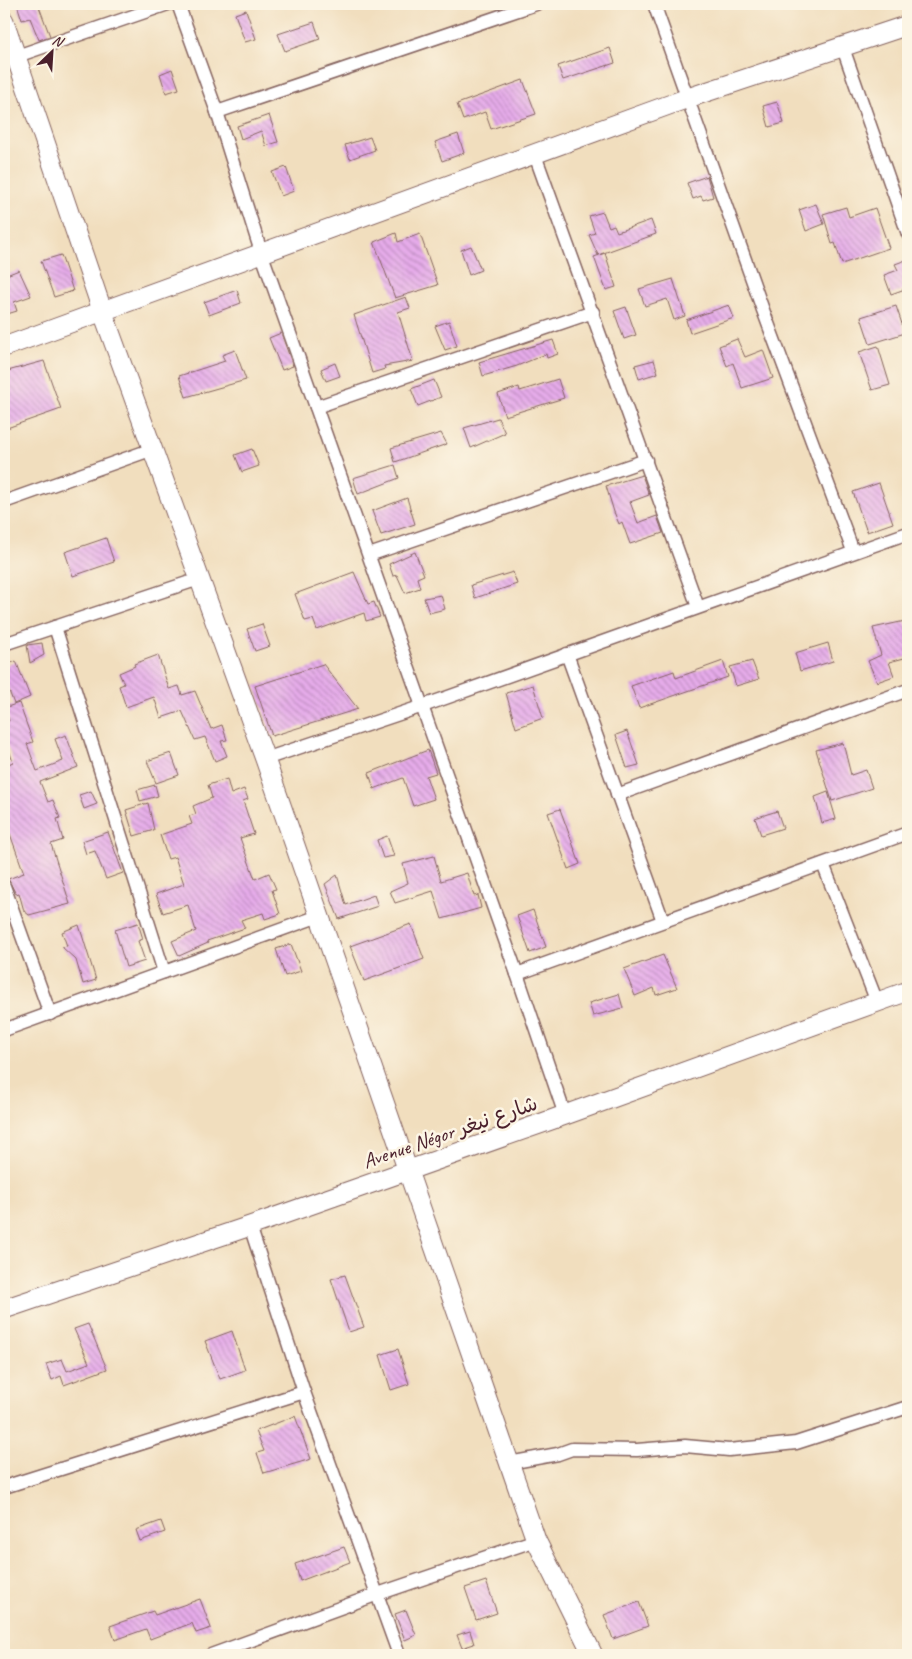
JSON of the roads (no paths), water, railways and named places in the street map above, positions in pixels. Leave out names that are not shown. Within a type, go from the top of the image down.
[{"type":"street","points":[[17,56],[168,4]]},
{"type":"street","points":[[178,4],[217,112],[261,252],[423,706],[565,1115]]},
{"type":"street","points":[[217,112],[536,4]]},
{"type":"street","points":[[654,4],[763,310],[853,551]]},
{"type":"street","points":[[4,21],[102,310],[265,759],[406,1171],[536,1540],[594,1655]]},
{"type":"street","points":[[4,346],[261,252],[536,155],[688,98],[908,26]]},
{"type":"street","points":[[843,48],[903,204],[908,234]]},
{"type":"street","points":[[536,155],[698,607]]},
{"type":"street","points":[[316,407],[593,312]]},
{"type":"street","points":[[4,502],[153,449]]},
{"type":"street","points":[[369,556],[646,460]]},
{"type":"street","points":[[265,759],[423,706],[853,551],[908,533]]},
{"type":"street","points":[[4,644],[199,579]]},
{"type":"street","points":[[55,626],[164,972]]},
{"type":"street","points":[[567,654],[663,921]]},
{"type":"street","points":[[617,796],[908,690]]},
{"type":"street","points":[[517,974],[908,833]]},
{"type":"street","points":[[824,864],[877,1002]]},
{"type":"street","points":[[4,886],[50,1014]]},
{"type":"street","points":[[4,1030],[319,916]]},
{"type":"street","name":"Avenue Négor شارع نيغر","points":[[4,1309],[250,1226],[908,991]]},
{"type":"street","points":[[250,1226],[304,1392],[399,1655]]},
{"type":"street","points":[[4,1488],[304,1392]]},
{"type":"street","points":[[509,1463],[558,1454],[572,1449],[637,1450],[685,1446],[729,1450],[796,1443],[908,1407]]},
{"type":"street","points":[[211,1655],[378,1594],[536,1540]]}]
